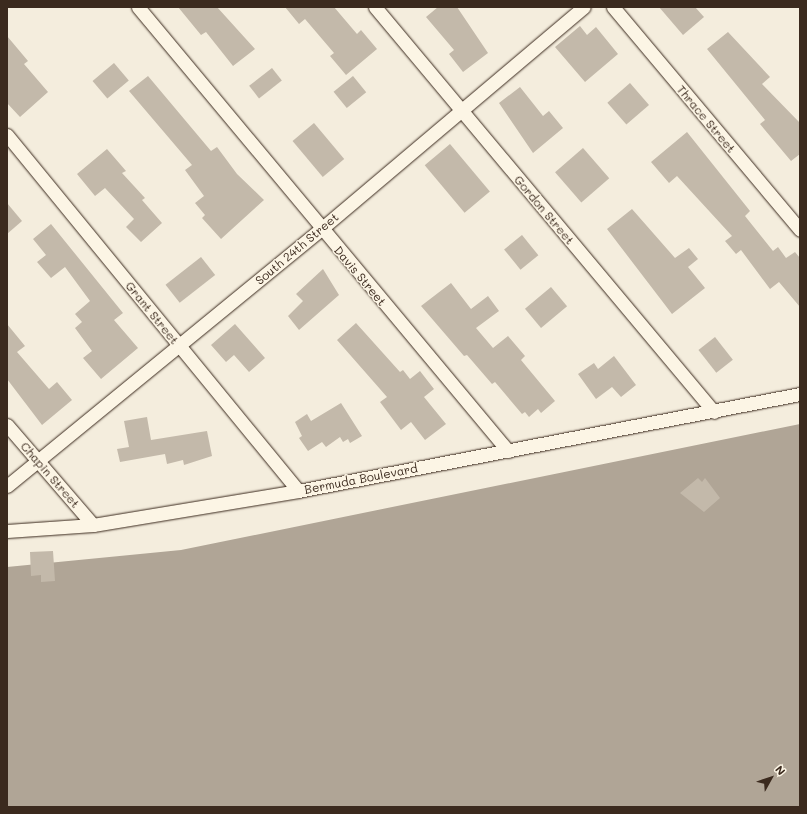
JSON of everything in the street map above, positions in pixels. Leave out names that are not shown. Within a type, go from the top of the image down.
[{"type":"street","name":"Davis Street","points":[[138,7],[321,229],[508,451]]},
{"type":"street","name":"Gordon Street","points":[[375,7],[461,112],[714,412]]},
{"type":"street","name":"South 24th Street","points":[[7,486],[321,229],[584,7]]},
{"type":"street","name":"Thrace Street","points":[[613,7],[800,230]]},
{"type":"street","name":"Grant Street","points":[[7,135],[298,491]]},
{"type":"street","name":"Bermuda Boulevard","points":[[7,531],[93,525],[298,491],[714,412],[800,394]]},
{"type":"street","name":"Chapin Street","points":[[7,425],[93,525]]},
{"type":"shaded area","points":[[800,424],[800,807],[7,807],[7,567],[181,550]]},
{"type":"building","points":[[178,7],[217,7],[255,49],[233,66],[206,32],[201,35]]},
{"type":"building","points":[[285,7],[334,7],[357,34],[361,30],[377,49],[346,75],[330,56],[334,53],[305,19],[299,24]]},
{"type":"building","points":[[438,7],[457,7],[488,53],[463,72],[449,54],[454,50],[426,17]]},
{"type":"building","points":[[659,7],[695,7],[704,17],[683,35]]},
{"type":"building","points":[[580,26],[587,35],[596,27],[618,54],[585,82],[555,47]]},
{"type":"building","points":[[728,32],[770,77],[762,84],[800,123],[800,154],[791,161],[760,124],[765,120],[707,49]]},
{"type":"building","points":[[7,36],[28,61],[24,64],[48,92],[20,117],[7,103]]},
{"type":"building","points":[[114,63],[129,81],[107,99],[93,81]]},
{"type":"building","points":[[272,68],[282,81],[259,98],[249,86]]},
{"type":"building","points":[[148,76],[211,151],[217,147],[237,174],[264,200],[221,239],[202,218],[205,215],[195,203],[204,196],[185,170],[192,165],[129,91]]},
{"type":"building","points":[[353,76],[366,92],[347,108],[334,92]]},
{"type":"building","points":[[630,83],[649,105],[626,125],[607,103]]},
{"type":"building","points":[[520,87],[543,116],[549,111],[563,128],[533,153],[499,103]]},
{"type":"building","points":[[314,123],[344,159],[323,177],[293,141]]},
{"type":"building","points":[[687,132],[750,211],[745,216],[773,251],[778,247],[786,258],[795,252],[800,258],[800,307],[779,282],[770,289],[741,250],[736,254],[725,241],[732,236],[677,176],[669,183],[651,162]]},
{"type":"building","points":[[450,144],[490,191],[465,213],[425,165]]},
{"type":"building","points":[[583,148],[609,178],[581,202],[555,172]]},
{"type":"building","points":[[107,149],[126,171],[122,173],[145,198],[142,200],[162,223],[141,242],[126,227],[134,219],[105,188],[95,196],[77,174]]},
{"type":"building","points":[[7,203],[22,221],[7,234]]},
{"type":"building","points":[[632,209],[675,258],[689,248],[698,259],[688,267],[705,288],[672,314],[607,229]]},
{"type":"building","points":[[51,224],[123,313],[114,320],[138,348],[101,379],[83,358],[92,351],[75,328],[82,322],[75,314],[90,301],[65,267],[51,278],[37,262],[46,255],[33,239]]},
{"type":"building","points":[[522,235],[538,255],[520,270],[504,249]]},
{"type":"building","points":[[201,257],[215,275],[180,303],[166,285]]},
{"type":"building","points":[[323,269],[339,295],[299,330],[288,316],[303,301],[296,294]]},
{"type":"building","points":[[451,283],[471,309],[488,296],[499,311],[476,328],[493,348],[508,336],[525,356],[521,360],[555,401],[541,413],[538,409],[529,417],[525,412],[522,414],[495,382],[492,384],[467,355],[464,356],[421,306]]},
{"type":"building","points":[[551,287],[567,306],[541,328],[525,309]]},
{"type":"building","points":[[356,323],[400,372],[403,370],[410,379],[420,371],[434,389],[424,397],[446,424],[425,440],[411,422],[401,430],[380,402],[387,397],[337,340]]},
{"type":"building","points":[[7,324],[25,346],[17,352],[49,389],[57,382],[72,400],[42,425],[7,379]]},
{"type":"building","points":[[235,324],[265,358],[249,372],[234,355],[226,362],[211,345]]},
{"type":"building","points":[[715,337],[733,360],[716,373],[698,350]]},
{"type":"building","points":[[614,356],[636,385],[621,397],[612,387],[596,399],[578,374],[594,363],[598,369]]},
{"type":"building","points":[[341,403],[362,436],[350,443],[348,439],[343,442],[340,437],[326,447],[322,442],[308,451],[299,438],[302,436],[295,422],[307,414],[311,421]]},
{"type":"building","points":[[147,417],[151,440],[207,431],[212,456],[184,465],[183,460],[167,464],[165,454],[120,462],[117,449],[129,447],[124,421]]},
{"type":"building","points":[[698,478],[702,482],[705,478],[720,498],[704,512],[680,493]]},
{"type":"building","points":[[53,551],[55,581],[41,582],[41,575],[31,576],[30,552]]}]
